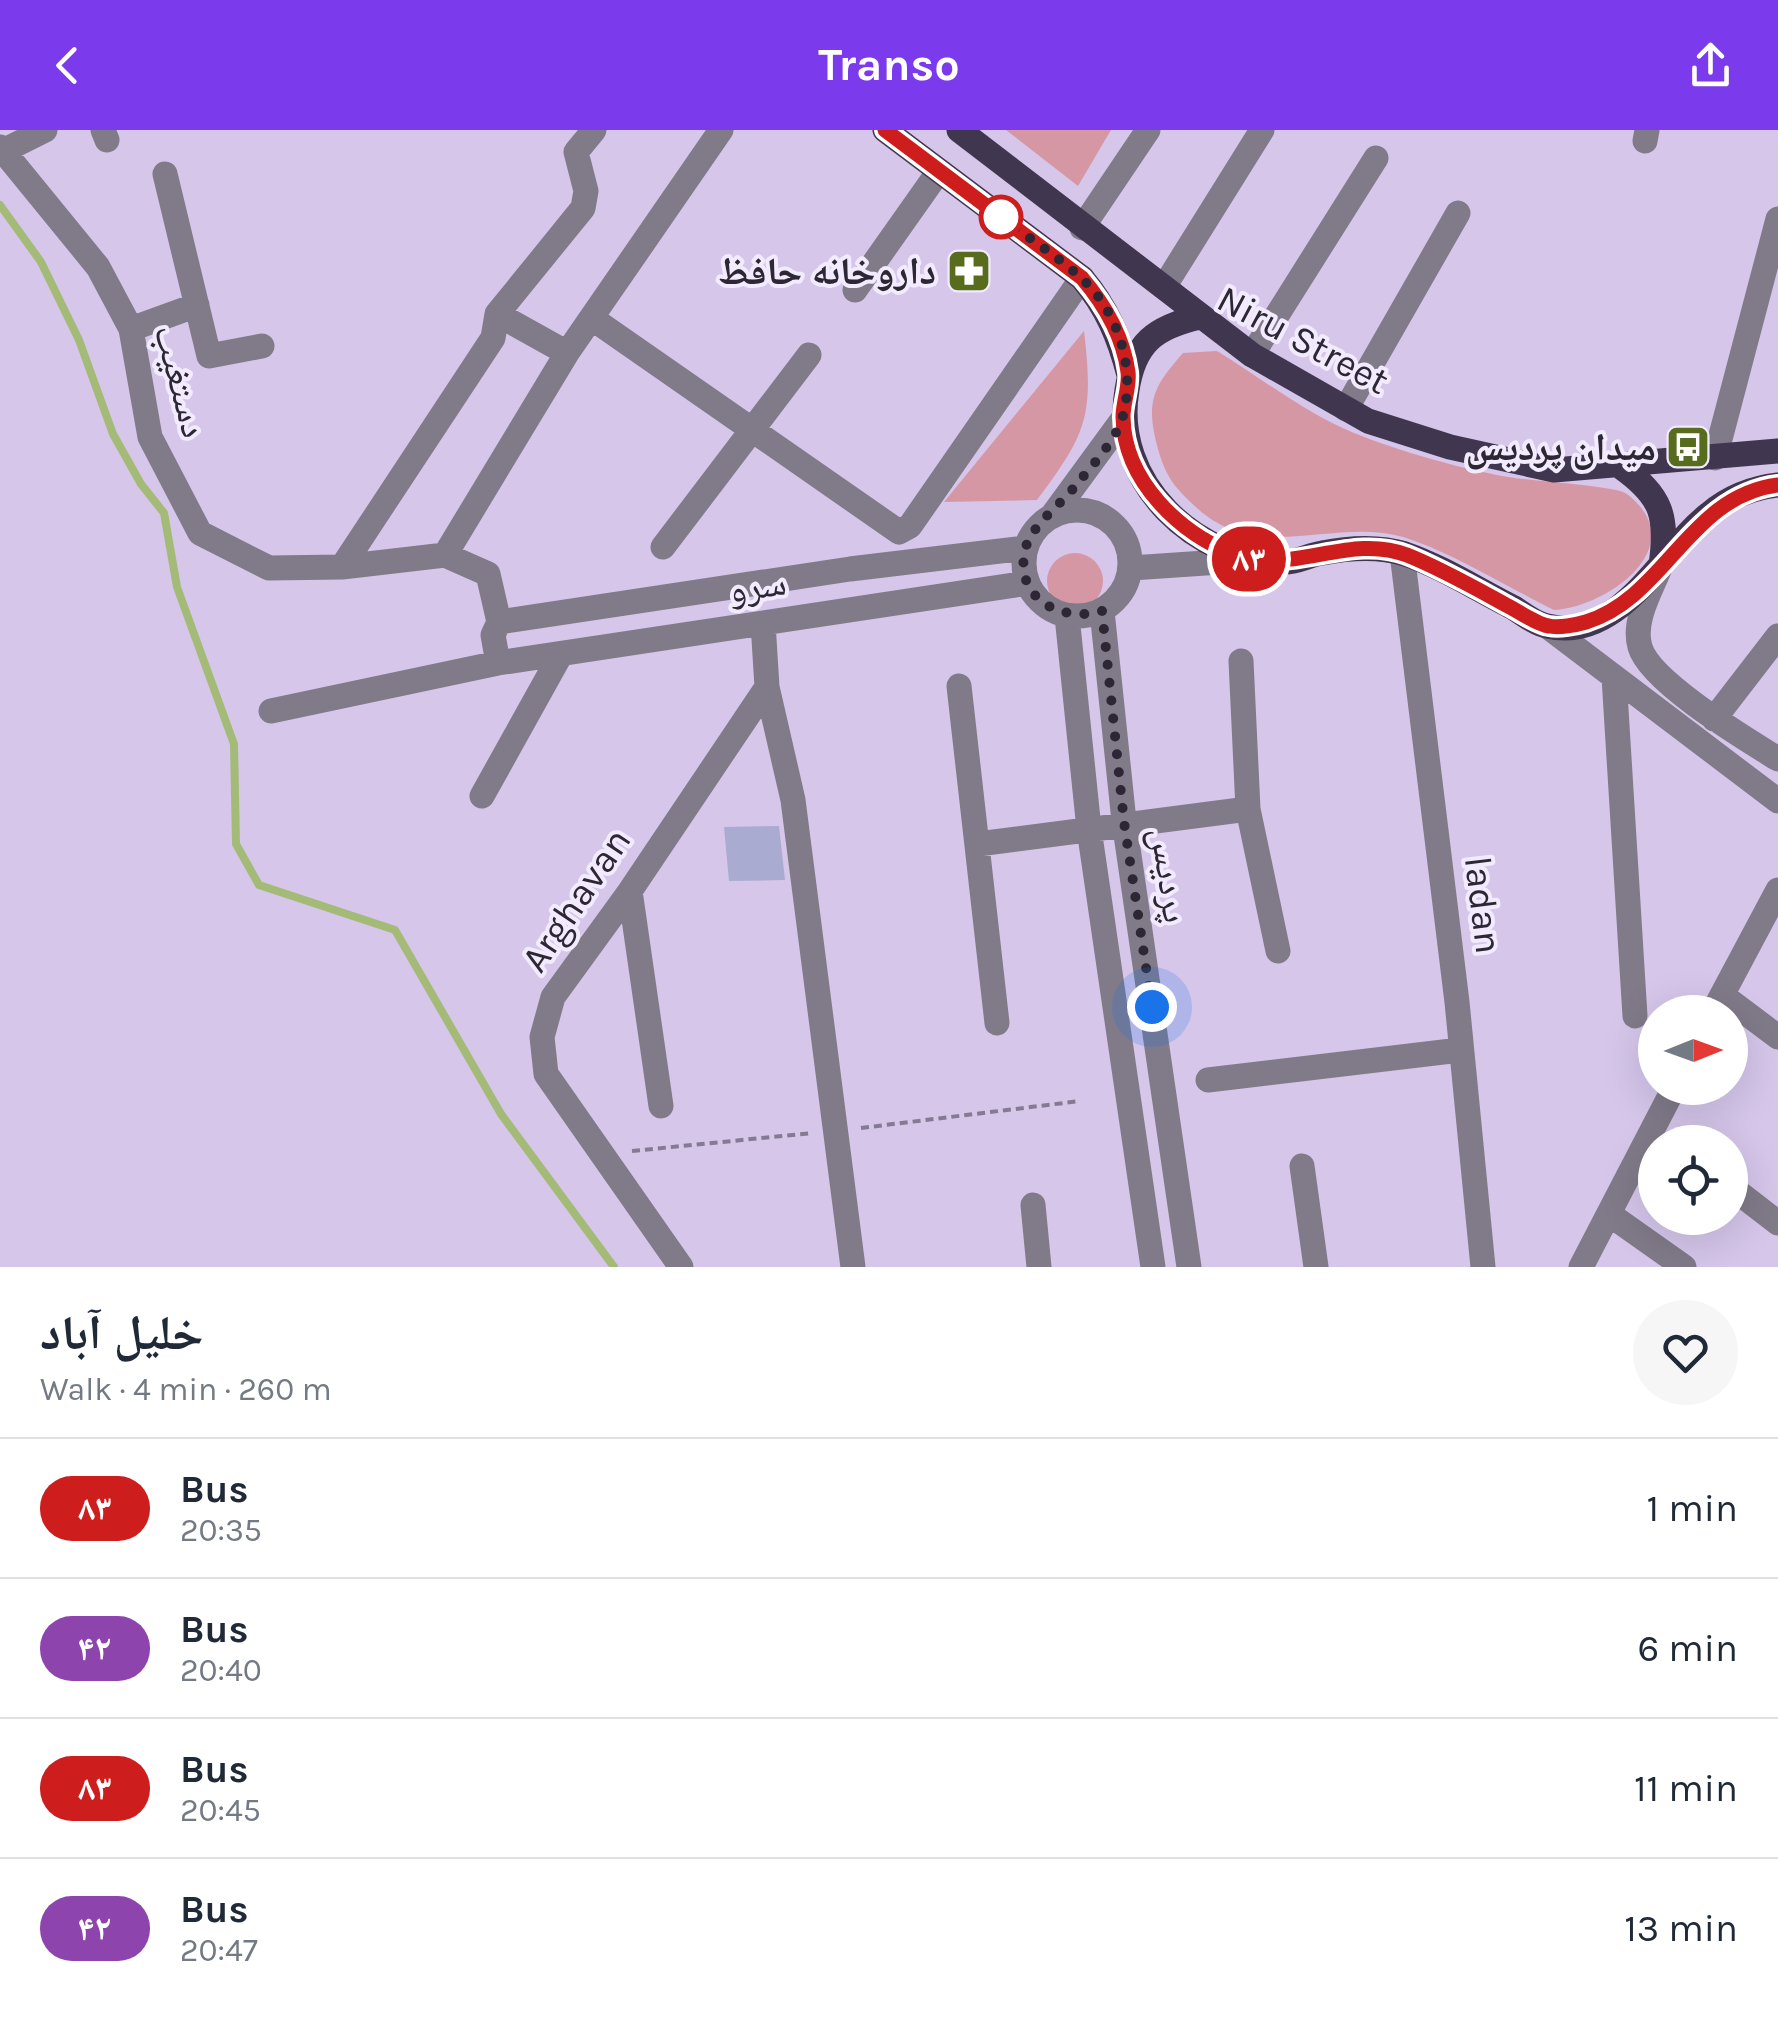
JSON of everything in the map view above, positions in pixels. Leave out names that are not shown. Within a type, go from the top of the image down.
[{"type":"main road","points":[[885,130],[1082,278],[1102,302],[1118,334],[1129,375]]},
{"type":"main road","points":[[959,130],[1200,317]]},
{"type":"main road","name":"Niru Street","points":[[1548,626],[1402,553],[1358,548],[1292,562],[1250,560],[1193,535],[1169,514],[1146,481],[1123,419],[1129,375],[1148,337],[1169,324],[1200,317],[1252,356],[1368,422],[1450,447],[1533,466],[1577,471],[1778,451]]},
{"type":"main road","points":[[1622,466],[1658,502],[1666,530],[1662,564]]},
{"type":"main road","points":[[1548,626],[1580,624],[1607,615],[1707,515],[1734,496],[1778,485]]},
{"type":"street","points":[[2,149],[45,130]]},
{"type":"street","points":[[342,567],[494,338],[497,314],[583,208],[586,191],[576,152],[594,130]]},
{"type":"street","points":[[498,663],[493,636],[499,622],[488,574],[446,556],[567,353],[721,130]]},
{"type":"street","points":[[1082,228],[1148,130]]},
{"type":"street","points":[[1164,287],[1262,130]]},
{"type":"street","name":"دستغیب","points":[[2,149],[98,268],[130,328],[150,437],[200,533],[269,568],[342,567],[446,556]]},
{"type":"street","points":[[1252,356],[1376,158]]},
{"type":"street","points":[[855,290],[939,170]]},
{"type":"street","points":[[165,174],[209,356],[262,346]]},
{"type":"street","points":[[1346,409],[1458,213]]},
{"type":"street","points":[[1715,458],[1778,219]]},
{"type":"street","points":[[594,319],[899,532],[910,526],[1082,278]]},
{"type":"street","points":[[130,328],[197,305]]},
{"type":"street","points":[[497,314],[567,353]]},
{"type":"street","points":[[663,547],[810,356]]},
{"type":"street","points":[[1052,516],[1078,509],[1111,520],[1130,550],[1131,568],[1116,600],[1102,611],[1067,616],[1051,610],[1028,583],[1025,548],[1033,532],[1052,516],[1123,419]]},
{"type":"street","name":"سرو","points":[[499,622],[850,569],[1025,548]]},
{"type":"street","name":"ladan","points":[[1402,553],[1483,1267]]},
{"type":"street","points":[[1131,568],[1250,560]]},
{"type":"street","points":[[1662,564],[1640,618],[1640,647],[1652,666],[1714,718],[1778,759]]},
{"type":"street","name":"سرو","points":[[271,711],[498,663],[1028,583]]},
{"type":"street","points":[[650,602],[654,640]]},
{"type":"street","name":"پردیس","points":[[1102,611],[1124,822],[1189,1267]]},
{"type":"street","name":"پردیس","points":[[1067,616],[1089,829],[1153,1267]]},
{"type":"street","points":[[763,623],[768,687],[793,800],[853,1267]]},
{"type":"street","points":[[1548,626],[1778,801]]},
{"type":"street","points":[[1714,718],[1778,636]]},
{"type":"street","points":[[482,796],[561,654]]},
{"type":"street","points":[[1241,661],[1248,808],[1278,950]]},
{"type":"street","points":[[1614,677],[1635,1016]]},
{"type":"street","points":[[959,686],[997,1024]]},
{"type":"street","name":"Arghavan","points":[[681,1267],[546,1074],[542,1037],[553,996],[630,892],[768,687]]},
{"type":"street","points":[[978,844],[1248,808]]},
{"type":"street","points":[[1722,995],[1778,890]]},
{"type":"street","points":[[630,892],[661,1106]]},
{"type":"street","points":[[1748,1021],[1778,1037]]},
{"type":"street","points":[[1208,1080],[1460,1050]]},
{"type":"street","points":[[1302,1166],[1316,1267]]},
{"type":"street","points":[[1582,1267],[1609,1214],[1638,1172]]},
{"type":"street","points":[[1748,1197],[1775,1213]]},
{"type":"street","points":[[1033,1206],[1039,1267]]},
{"type":"street","points":[[1609,1214],[1684,1267]]},
{"type":"shaded area","points":[[1006,130],[1111,130],[1078,186]]},
{"type":"shaded area","points":[[1084,331],[1088,384],[1083,422],[1067,457],[1037,500],[944,502]]},
{"type":"shaded area","name":"میدان پردیس","points":[[1217,351],[1319,416],[1390,446],[1490,474],[1627,494],[1645,514],[1651,534],[1647,553],[1618,586],[1597,598],[1554,610],[1459,560],[1403,537],[1351,532],[1272,537],[1246,534],[1222,525],[1198,509],[1173,482],[1161,459],[1152,419],[1158,386],[1183,353]]},
{"type":"shaded area","points":[[1075,553],[1095,561],[1103,581],[1095,601],[1075,609],[1055,601],[1047,581],[1055,561]]},
{"type":"building","points":[[779,826],[785,880],[729,881],[724,827]]},
{"type":"waterway","points":[[0,205],[41,262],[79,340],[113,434],[141,484],[164,513],[177,587],[234,744],[236,844],[259,885],[395,930],[501,1114],[614,1267]]},
{"type":"bus line","name":"۸۳","points":[[885,130],[1082,278],[1102,302],[1118,334],[1129,375],[1123,419],[1132,454],[1152,495],[1169,514],[1193,535],[1217,548],[1250,560],[1279,562],[1358,548],[1402,553],[1548,626],[1580,624],[1607,615],[1640,588],[1707,515],[1734,496],[1778,485]]},
{"type":"place","name":"داروخانه حافظ","points":[[969,271]]},
{"type":"place","name":"میدان پردیس","points":[[1688,447]]},
{"type":"route","points":[[1001,217],[1082,278],[1102,302],[1118,334],[1129,375],[1123,419],[1052,516],[1033,532],[1025,548],[1024,566],[1037,598],[1051,610],[1067,616],[1102,611],[1124,822],[1152,1007]]}]
